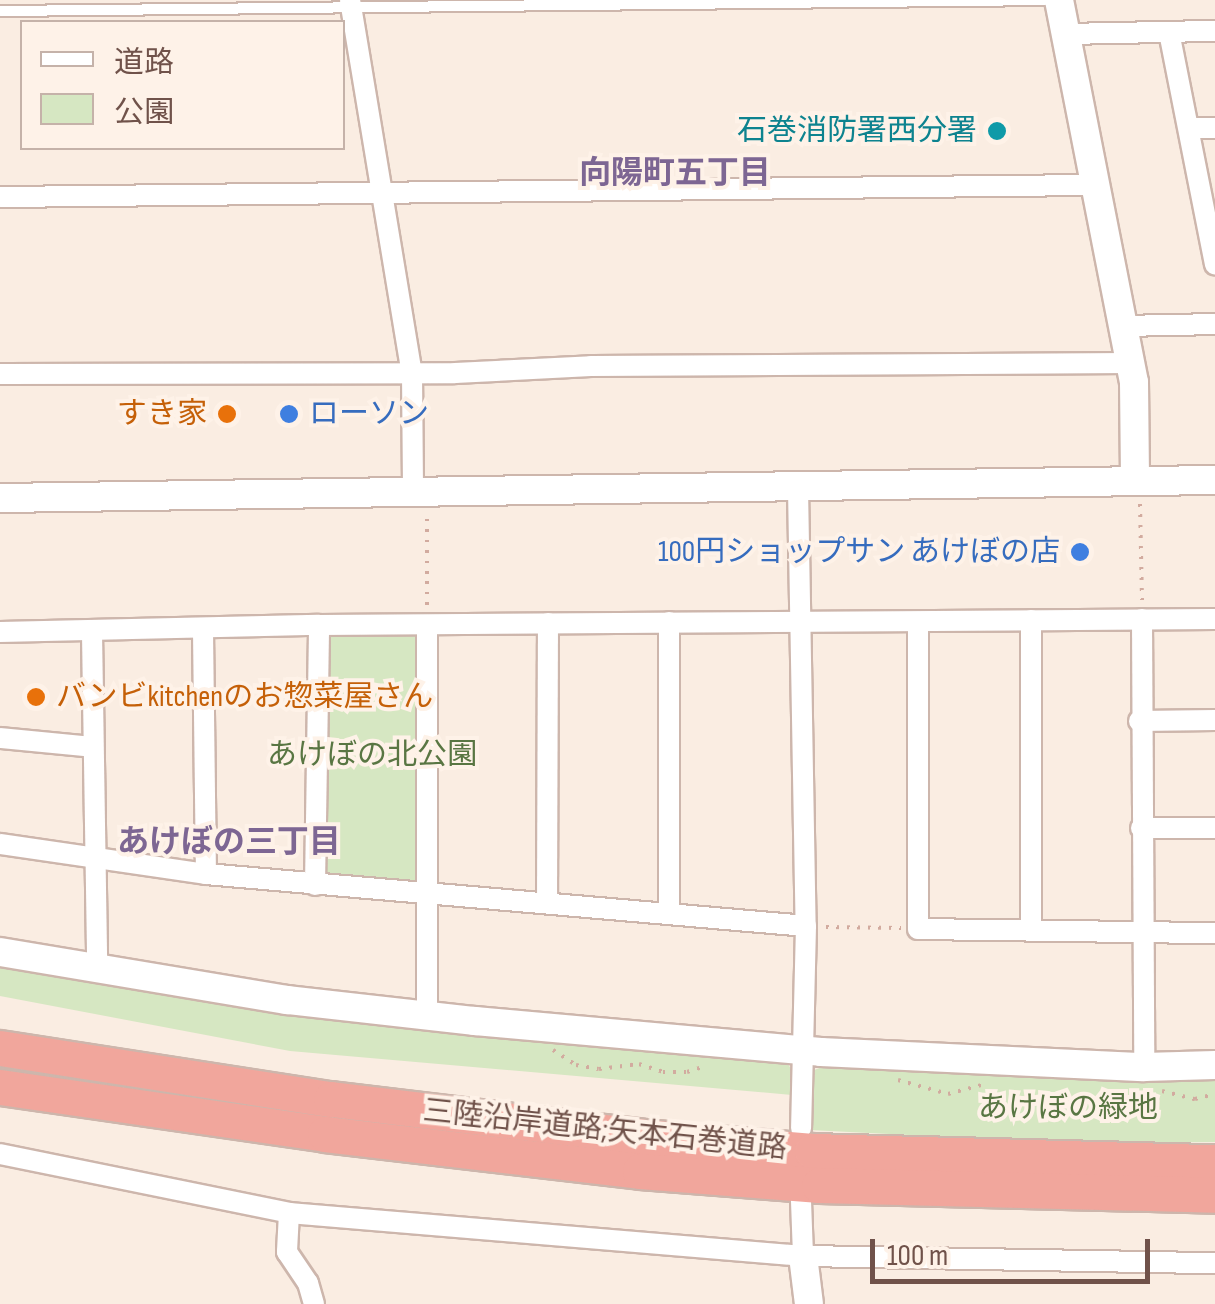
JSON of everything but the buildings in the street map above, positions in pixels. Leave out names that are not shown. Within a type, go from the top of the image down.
[{"type":"highway","name":"三陸沿岸道路;矢本石巻道路","points":[[0,1048],[351,1102],[643,1138],[812,1151],[1215,1162]]},
{"type":"highway","name":"三陸沿岸道路;矢本石巻道路","points":[[0,1087],[343,1136],[640,1171],[819,1185],[1215,1195]]},
{"type":"street","points":[[1059,0],[1130,363],[1137,490]]},
{"type":"street","points":[[350,4],[412,373],[420,501]]},
{"type":"street","points":[[1066,34],[1215,31]]},
{"type":"street","points":[[1169,32],[1212,232],[1215,264]]},
{"type":"street","points":[[1190,128],[1215,128]]},
{"type":"street","points":[[0,196],[1094,184]]},
{"type":"street","points":[[1122,326],[1215,324]]},
{"type":"street","points":[[0,374],[412,373],[591,366],[1130,363]]},
{"type":"street","points":[[0,498],[420,501],[798,488],[1137,490],[1215,480]]},
{"type":"street","points":[[798,488],[806,926],[801,1128]]},
{"type":"street","points":[[0,632],[203,631],[319,625],[1215,618]]},
{"type":"street","points":[[1031,931],[1032,620]]},
{"type":"street","points":[[1142,620],[1144,1067]]},
{"type":"street","points":[[669,912],[670,622]]},
{"type":"street","points":[[918,622],[918,929],[1215,933]]},
{"type":"street","points":[[547,904],[548,624]]},
{"type":"street","points":[[315,885],[319,625]]},
{"type":"street","points":[[426,625],[427,1015]]},
{"type":"street","points":[[203,631],[206,874]]},
{"type":"street","points":[[92,632],[97,970]]},
{"type":"street","points":[[1140,720],[1215,720]]},
{"type":"street","points":[[0,738],[93,747]]},
{"type":"street","points":[[1141,828],[1215,828]]},
{"type":"street","points":[[0,844],[206,874],[806,926]]},
{"type":"street","points":[[0,952],[287,1000],[802,1051],[1144,1067],[1215,1066]]},
{"type":"street","points":[[0,1154],[289,1213],[804,1256],[1215,1263]]},
{"type":"street","points":[[801,1202],[809,1304]]},
{"type":"street","points":[[289,1213],[287,1252],[308,1283],[314,1304]]},
{"type":"lane","points":[[0,11],[350,4],[1045,0]]},
{"type":"path","points":[[1137,490],[1142,620]]},
{"type":"path","points":[[420,501],[426,625]]},
{"type":"path","points":[[806,926],[918,929]]},
{"type":"green space","name":"あけぼの北公園","points":[[319,625],[427,625],[427,885],[319,885]]},
{"type":"green space","points":[[0,963],[785,1060],[792,1070],[792,1095],[290,1051],[0,996]]},
{"type":"green space","name":"あけぼの緑地","points":[[829,1064],[1215,1074],[1215,1142],[1065,1143],[810,1130],[812,1071]]},
{"type":"place","name":"石巻消防署西分署","points":[[997,131]]},
{"type":"place","name":"すき家","points":[[227,414]]},
{"type":"place","name":"ローソン","points":[[289,414]]},
{"type":"place","name":"100円ショップサン あけぼの店","points":[[1080,552]]},
{"type":"place","name":"バンビkitchenのお惣菜屋さん","points":[[36,697]]},
{"type":"district","name":"向陽町五丁目","points":[[675,174]]},
{"type":"district","name":"あけぼの三丁目","points":[[229,843]]}]
